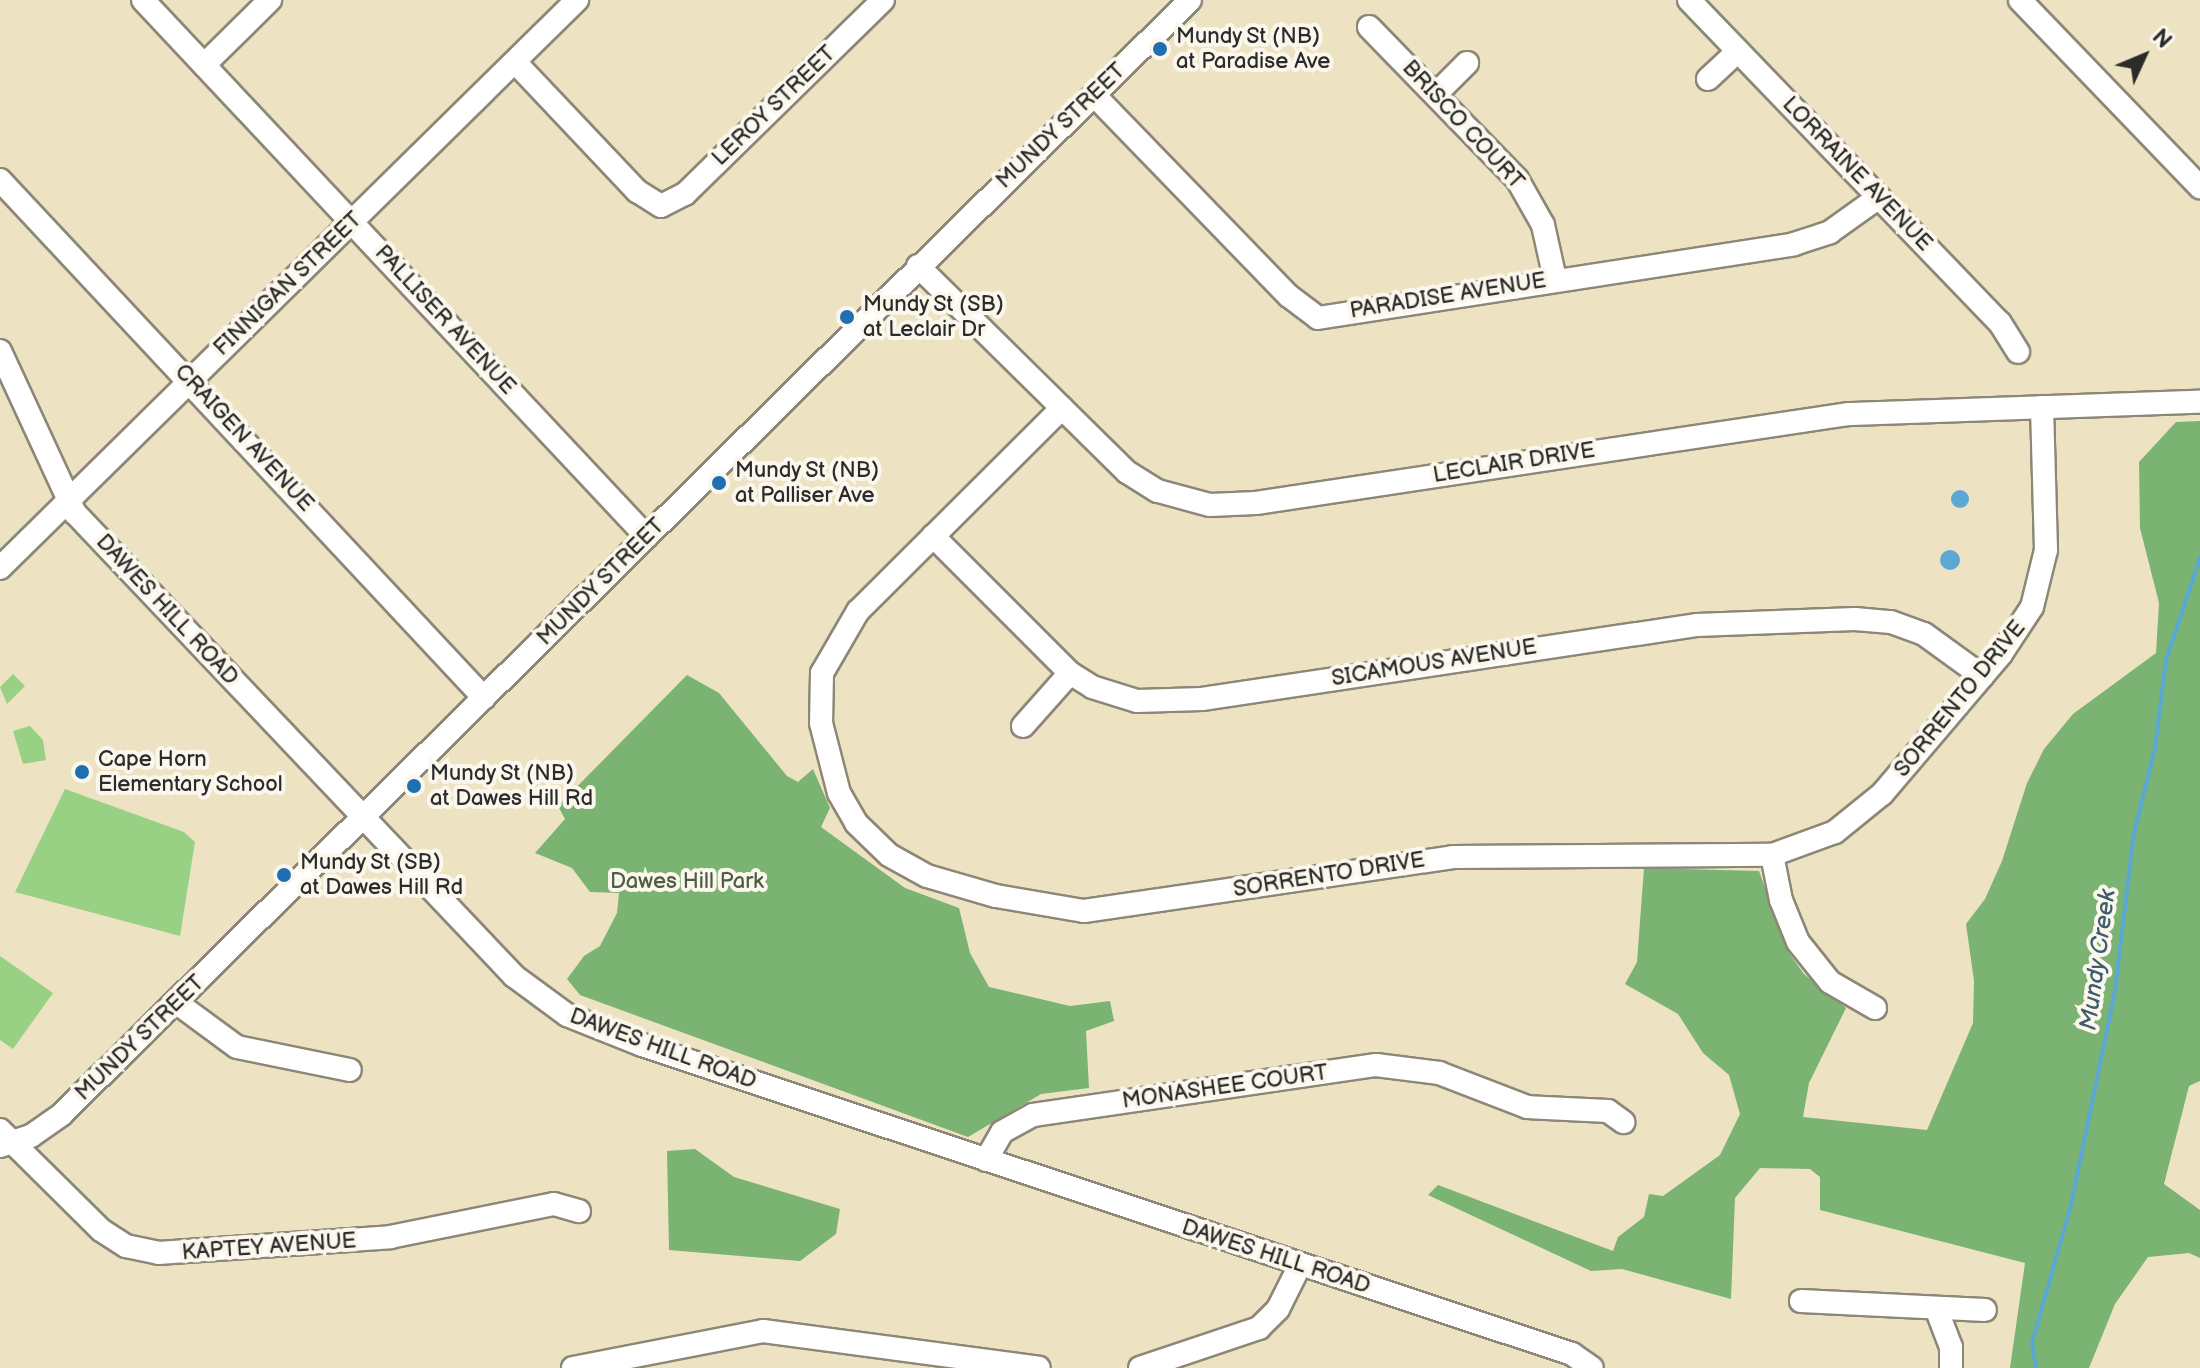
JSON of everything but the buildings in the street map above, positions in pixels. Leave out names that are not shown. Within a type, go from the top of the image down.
[{"type":"street","name":"PALLISER AVENUE","points":[[143,0],[647,537]]},
{"type":"street","points":[[204,65],[270,0]]},
{"type":"street","name":"FINNIGAN STREET","points":[[0,568],[65,500],[577,0]]},
{"type":"street","name":"LEROY STREET","points":[[515,62],[637,191],[661,206],[685,194],[883,0]]},
{"type":"street","name":"MUNDY STREET","points":[[5,1140],[62,1114],[1190,0]]},
{"type":"street","name":"LORRAINE AVENUE","points":[[1689,0],[2000,323],[2018,352]]},
{"type":"street","points":[[2020,0],[2200,187]]},
{"type":"street","name":"BRISCO COURT","points":[[1369,27],[1526,192],[1543,225],[1555,279]]},
{"type":"street","points":[[1708,79],[1738,51]]},
{"type":"street","points":[[1436,94],[1467,63]]},
{"type":"street","name":"PARADISE AVENUE","points":[[1094,95],[1289,296],[1318,318],[1794,244],[1830,232],[1879,197]]},
{"type":"street","name":"CRAIGEN AVENUE","points":[[0,180],[484,698]]},
{"type":"street","name":"LECLAIR DRIVE","points":[[918,266],[1141,482],[1176,498],[1226,506],[1802,419],[2200,402]]},
{"type":"street","name":"DAWES HILL ROAD","points":[[0,351],[65,500],[514,976],[567,1015],[642,1045],[1572,1354],[1592,1368]]},
{"type":"street","name":"SORRENTO DRIVE","points":[[1062,408],[858,611],[822,673],[823,742],[839,793],[879,847],[927,876],[1031,905],[1084,911],[1453,857],[1772,855],[1821,840],[1861,815],[1982,676],[2025,621],[2042,580],[2042,407]]},
{"type":"street","name":"SICAMOUS AVENUE","points":[[933,536],[1070,673],[1116,696],[1178,702],[1669,628],[1855,619],[1891,622],[1924,634],[1982,676]]},
{"type":"street","points":[[1023,726],[1070,673]]},
{"type":"street","points":[[1772,855],[1788,924],[1798,942],[1830,982],[1875,1008]]},
{"type":"street","points":[[177,1003],[237,1047],[350,1070]]},
{"type":"street","name":"MONASHEE COURT","points":[[986,1160],[1002,1132],[1033,1115],[1376,1065],[1422,1069],[1527,1107],[1608,1111],[1623,1122]]},
{"type":"street","name":"KAPTEY AVENUE","points":[[5,1140],[101,1230],[126,1246],[158,1253],[390,1237],[554,1204],[579,1211]]},
{"type":"street","points":[[1140,1368],[1259,1328],[1278,1309],[1300,1265]]},
{"type":"street","points":[[1801,1301],[1985,1310]]},
{"type":"street","points":[[1936,1308],[1951,1347],[1951,1368]]},
{"type":"street","points":[[573,1368],[763,1331],[1039,1368]]},
{"type":"green space","points":[[2200,421],[2200,1081],[2189,1086],[2164,1184],[2200,1210],[2200,1258],[2189,1253],[2148,1257],[2115,1304],[2089,1368],[2010,1368],[2025,1263],[1820,1210],[1820,1177],[1810,1169],[1760,1168],[1735,1198],[1731,1299],[1622,1269],[1591,1271],[1428,1195],[1438,1185],[1613,1251],[1618,1237],[1644,1217],[1649,1194],[1663,1196],[1720,1155],[1740,1114],[1729,1075],[1703,1053],[1678,1014],[1625,984],[1637,962],[1644,868],[1759,871],[1789,953],[1804,974],[1846,1008],[1809,1083],[1803,1117],[1927,1130],[1973,1023],[1974,981],[1966,924],[1985,899],[2002,861],[2027,783],[2044,749],[2073,714],[2156,653],[2159,603],[2140,528],[2139,462],[2176,422]]},
{"type":"green space","points":[[13,674],[25,686],[7,704],[0,687]]},
{"type":"green space","name":"Dawes Hill Park","points":[[687,675],[719,693],[787,776],[798,782],[813,769],[830,808],[821,827],[905,888],[959,908],[970,953],[989,987],[1070,1006],[1110,1001],[1114,1021],[1086,1031],[1089,1088],[1041,1094],[968,1137],[580,995],[567,979],[584,956],[600,946],[617,913],[619,893],[590,892],[572,868],[535,853],[565,819],[558,806]]},
{"type":"green space","points":[[30,726],[43,740],[46,760],[23,764],[13,731]]},
{"type":"green space","points":[[65,789],[184,832],[195,842],[180,936],[15,892]]},
{"type":"green space","points":[[0,956],[53,993],[13,1049],[0,1040]]},
{"type":"green space","points":[[695,1149],[734,1177],[840,1209],[836,1234],[800,1261],[669,1250],[667,1151]]},
{"type":"water","points":[[1960,490],[1969,499],[1960,508],[1951,499]]},
{"type":"water","points":[[1950,550],[1957,553],[1960,560],[1957,567],[1950,570],[1943,567],[1940,560],[1943,553]]},
{"type":"waterway","name":"Mundy Creek","points":[[2036,1368],[2032,1343],[2071,1205],[2115,990],[2133,838],[2155,748],[2166,660],[2200,558]]},
{"type":"place","name":"Mundy St (NB) at Paradise Ave","points":[[1160,49]]},
{"type":"place","name":"Mundy St (SB) at Leclair Dr","points":[[847,317]]},
{"type":"place","name":"Mundy St (NB) at Palliser Ave","points":[[719,483]]},
{"type":"place","name":"Cape Horn Elementary School","points":[[82,772]]},
{"type":"place","name":"Mundy St (NB) at Dawes Hill Rd","points":[[414,786]]},
{"type":"place","name":"Mundy St (SB) at Dawes Hill Rd","points":[[284,875]]}]
